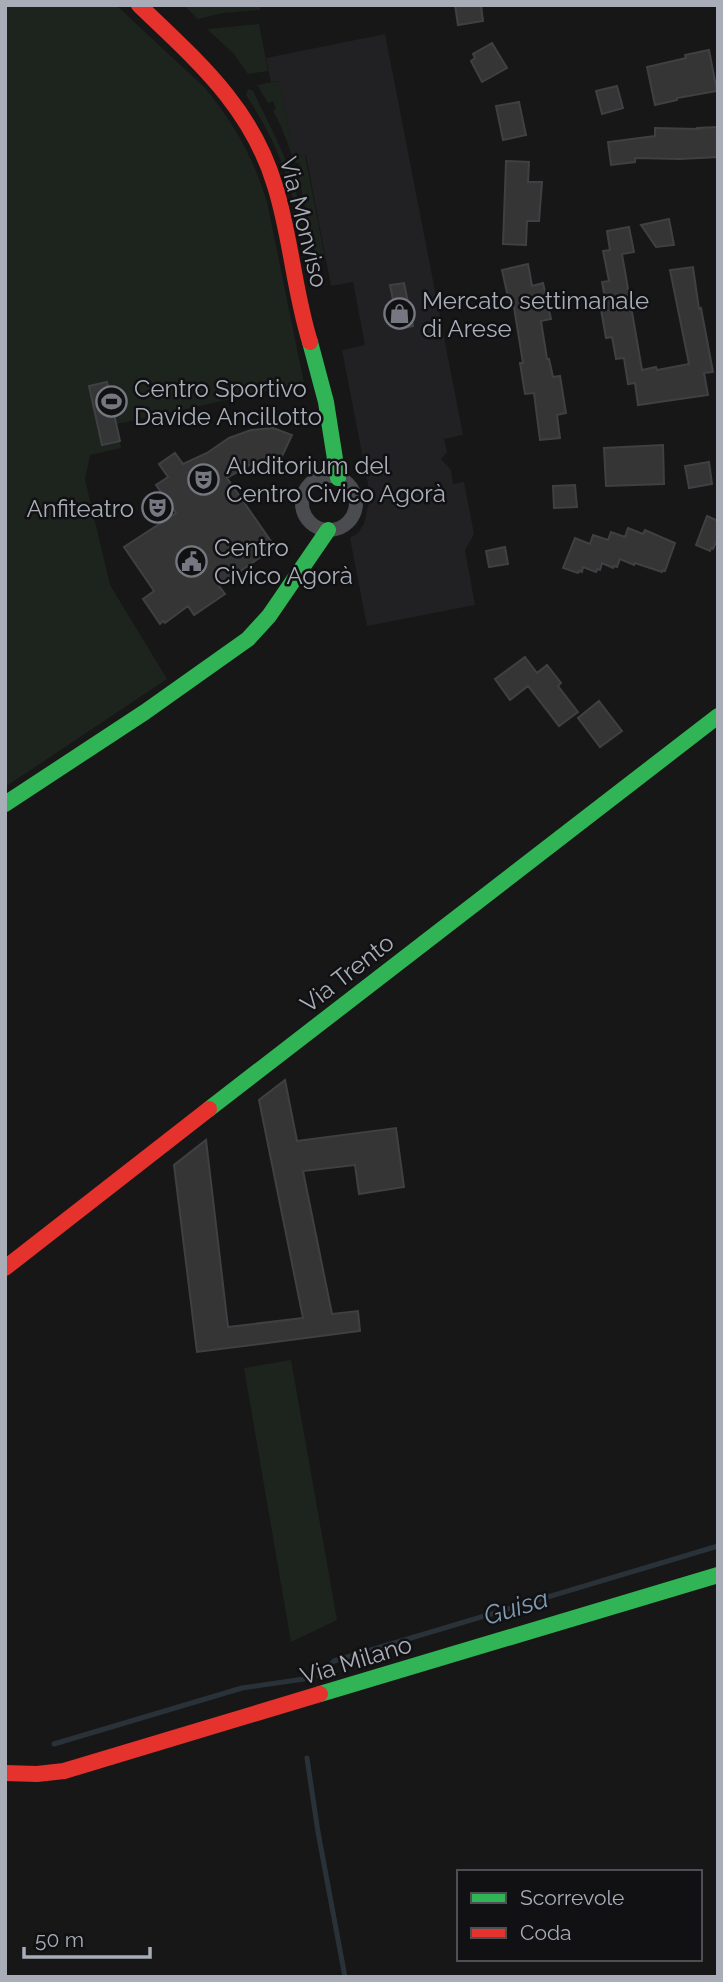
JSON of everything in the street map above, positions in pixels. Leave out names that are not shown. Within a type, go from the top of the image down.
[{"type":"street","name":"Via Monviso","points":[[139,5],[201,64],[225,91],[245,119],[264,154],[275,182],[302,313],[318,368],[334,451],[332,477]]},
{"type":"street","points":[[332,477],[350,486],[355,500],[354,513],[346,524],[334,530],[321,528],[304,514],[302,498],[310,483],[332,477]]},
{"type":"street","points":[[5,804],[145,712],[248,639],[270,616],[314,550],[321,528]]},
{"type":"street","name":"Via Trento","points":[[5,1268],[718,716]]},
{"type":"street","name":"Via Milano","points":[[5,1773],[64,1771],[718,1575]]},
{"type":"shaded area","name":"Centro Sportivo Davide Ancillotto","points":[[5,5],[116,5],[205,88],[242,142],[262,186],[304,383],[117,424],[121,448],[90,455],[85,479],[110,585],[167,679],[5,787]]},
{"type":"shaded area","points":[[184,5],[260,5],[260,10],[223,13],[198,19]]},
{"type":"shaded area","points":[[259,24],[268,71],[248,74],[234,54],[207,29]]},
{"type":"shaded area","name":"Mercato settimanale di Arese","points":[[385,34],[463,435],[444,439],[447,452],[441,459],[451,470],[453,484],[464,482],[474,534],[465,550],[475,605],[367,626],[350,538],[358,533],[364,524],[369,490],[342,350],[365,345],[353,282],[331,286],[306,155],[294,157],[279,81],[271,82],[266,58]]},
{"type":"shaded area","points":[[279,81],[294,156],[305,155],[325,258],[317,260],[297,170],[300,169],[299,163],[295,163],[273,111],[276,109],[273,101],[268,103],[257,85]]},
{"type":"shaded area","points":[[248,89],[253,91],[283,154],[294,186],[300,220],[278,154],[246,95]]},
{"type":"shaded area","points":[[291,1360],[337,1620],[291,1642],[244,1368]]},
{"type":"building","points":[[455,5],[481,5],[483,21],[458,25]]},
{"type":"building","points":[[492,43],[507,68],[482,82],[471,61],[475,58],[473,54]]},
{"type":"building","points":[[709,50],[717,91],[655,105],[647,67]]},
{"type":"building","points":[[617,86],[623,108],[602,114],[596,91]]},
{"type":"building","points":[[519,102],[526,135],[503,140],[496,106]]},
{"type":"building","points":[[718,127],[718,157],[635,158],[635,162],[611,165],[608,142],[655,136],[655,128]]},
{"type":"building","points":[[506,161],[529,162],[528,182],[542,182],[539,221],[527,221],[526,245],[503,244]]},
{"type":"building","points":[[669,219],[674,245],[656,247],[641,225]]},
{"type":"building","points":[[629,227],[634,252],[622,254],[642,370],[689,364],[670,270],[693,267],[713,372],[704,373],[708,395],[638,405],[635,383],[628,384],[624,358],[616,359],[612,337],[606,338],[600,304],[606,303],[602,282],[609,281],[603,251],[610,250],[607,231]]},
{"type":"building","points":[[528,264],[532,286],[543,283],[551,319],[541,321],[553,377],[560,376],[566,413],[557,415],[560,438],[540,440],[534,393],[525,394],[513,301],[509,302],[502,270]]},
{"type":"building","points":[[404,283],[413,326],[399,329],[390,285]]},
{"type":"building","points":[[107,382],[120,441],[102,445],[89,386]]},
{"type":"building","points":[[273,428],[292,435],[276,469],[262,463],[253,463],[227,478],[275,547],[219,586],[225,594],[194,615],[188,606],[160,624],[143,599],[154,591],[124,547],[176,513],[156,485],[168,477],[159,464],[175,453],[183,464],[207,453],[229,438],[251,430]]},
{"type":"building","points":[[663,445],[664,484],[606,486],[604,448]]},
{"type":"building","points":[[709,462],[712,484],[689,488],[685,466]]},
{"type":"building","points":[[575,485],[577,507],[554,508],[553,486]]},
{"type":"building","points":[[707,516],[718,521],[718,538],[710,551],[696,545]]},
{"type":"building","points":[[628,528],[643,534],[645,530],[675,543],[665,571],[635,563],[634,565],[620,559],[617,567],[602,563],[600,570],[597,569],[596,572],[583,567],[582,572],[578,573],[563,568],[575,538],[590,544],[593,535],[608,540],[611,532],[625,537]]},
{"type":"building","points":[[505,547],[508,564],[489,567],[486,551]]},
{"type":"building","points":[[525,657],[537,673],[547,665],[561,683],[558,686],[578,712],[559,726],[528,686],[510,700],[495,679]]},
{"type":"building","points":[[599,701],[622,731],[600,747],[578,718]]},
{"type":"building","points":[[285,1080],[297,1141],[396,1128],[404,1187],[359,1194],[355,1165],[303,1171],[332,1314],[358,1311],[360,1331],[197,1352],[174,1165],[206,1140],[228,1327],[303,1318],[259,1100]]},
{"type":"waterway","name":"Guisa","points":[[319,1676],[334,1661],[718,1546]]},
{"type":"waterway","name":"Guisa","points":[[54,1744],[242,1688],[304,1679]]},
{"type":"waterway","points":[[307,1758],[345,1977]]},
{"type":"traffic: fast","points":[[310,342],[326,402],[338,478]]},
{"type":"traffic: fast","points":[[5,804],[145,712],[248,639],[269,616],[328,530]]},
{"type":"traffic: fast","points":[[209,1109],[718,716]]},
{"type":"traffic: fast","points":[[320,1694],[718,1575]]},
{"type":"traffic: jam","points":[[139,5],[220,86],[252,132],[275,186],[310,342]]},
{"type":"traffic: jam","points":[[5,1268],[209,1109]]},
{"type":"traffic: jam","points":[[5,1773],[64,1771],[320,1694]]},
{"type":"place","name":"Mercato settimanale di Arese","points":[[399,314]]},
{"type":"place","name":"Centro Sportivo Davide Ancillotto","points":[[111,402]]},
{"type":"place","name":"Auditorium del Centro Civico Agorà","points":[[203,479]]},
{"type":"place","name":"Anfiteatro","points":[[157,508]]},
{"type":"place","name":"Centro Civico Agorà","points":[[191,561]]}]
